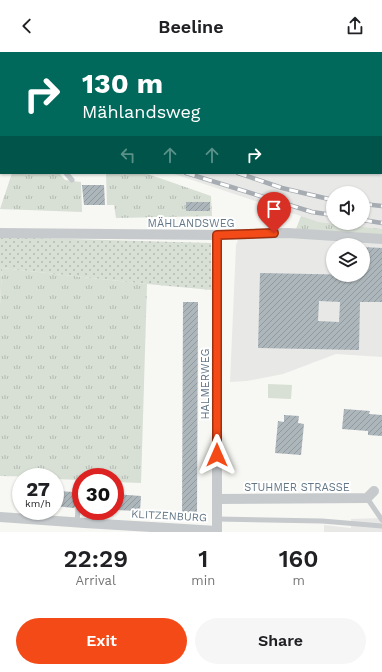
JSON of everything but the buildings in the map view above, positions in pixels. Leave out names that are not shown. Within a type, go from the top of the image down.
[{"type":"street","name":"MÄHLANDSWEG","points":[[0,233],[217,235],[288,232],[382,239]]},
{"type":"street","name":"HALMERWEG","points":[[217,235],[217,531]]},
{"type":"street","points":[[367,498],[374,491]]},
{"type":"street","name":"STUHMER STRASSE","points":[[217,499],[367,498]]},
{"type":"street","name":"KLITZENBURG","points":[[0,517],[217,531]]},
{"type":"lane","points":[[67,174],[72,180]]},
{"type":"lane","points":[[367,498],[382,520]]},
{"type":"lane","points":[[217,519],[322,521],[382,526]]},
{"type":"shaded area","points":[[174,174],[382,174],[382,229],[370,228],[370,186],[326,186],[326,223],[319,222]]},
{"type":"shaded area","points":[[239,238],[326,239],[326,282],[370,282],[370,242],[382,243],[382,357],[336,354],[283,374],[247,381],[230,382],[236,245]]},
{"type":"shaded area","points":[[382,518],[382,532],[324,532],[324,525],[351,528],[351,519]]},
{"type":"green space","points":[[12,174],[60,174],[65,180],[81,182],[82,212],[0,209]]},
{"type":"green space","points":[[106,174],[148,174],[211,196],[212,216],[116,218],[114,205],[107,205]]},
{"type":"green space","points":[[301,216],[326,223],[326,230],[370,230],[370,228],[382,229],[382,235],[296,229]]},
{"type":"green space","points":[[0,237],[211,243],[212,290],[2,268],[0,305]]},
{"type":"green space","points":[[2,268],[147,284],[141,483],[124,482],[124,468],[72,468],[72,480],[64,479],[64,468],[12,468],[12,476],[0,476],[0,305]]},
{"type":"green space","points":[[268,384],[292,385],[291,399],[268,398]]},
{"type":"railway","points":[[189,174],[312,212],[326,214]]},
{"type":"railway","points":[[241,174],[282,188],[326,198]]},
{"type":"railway","points":[[370,205],[382,206]]},
{"type":"railway","points":[[370,221],[382,223]]},
{"type":"route","points":[[217,455],[217,235],[274,233]]}]
